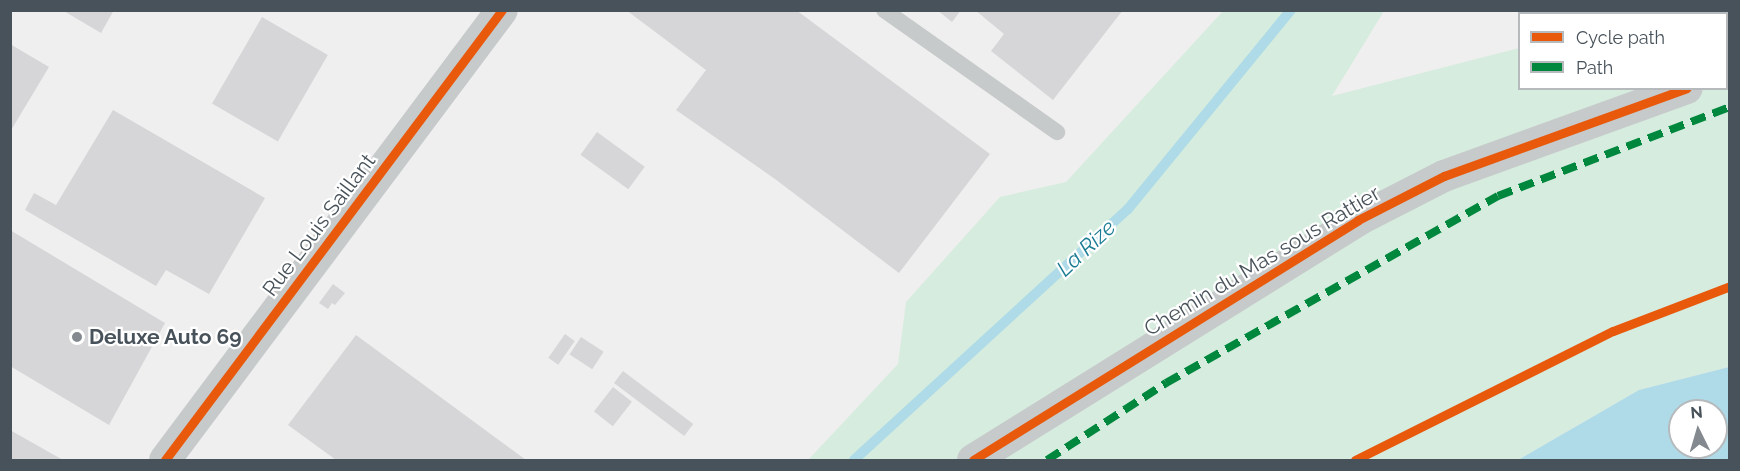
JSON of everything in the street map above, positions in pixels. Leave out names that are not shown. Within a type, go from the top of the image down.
[{"type":"street","name":"Rue Louis Saillant","points":[[165,460],[502,10]]},
{"type":"street","name":"Chemin du Mas sous Rattier","points":[[973,460],[1358,220],[1444,176],[1681,90]]},
{"type":"lane","points":[[884,10],[1057,132]]},
{"type":"green space","points":[[1223,11],[1384,11],[1332,96],[1518,48],[1518,90],[1728,90],[1729,73],[1729,367],[1639,390],[1518,460],[808,460],[898,364],[906,302],[1000,197],[1066,182]]},
{"type":"water","points":[[1729,367],[1729,460],[1518,460],[1639,390]]},
{"type":"building","points":[[62,10],[114,10],[101,33]]},
{"type":"building","points":[[626,10],[796,10],[990,154],[899,273],[775,179],[676,110],[706,70]]},
{"type":"building","points":[[937,10],[961,10],[952,22]]},
{"type":"building","points":[[975,10],[1123,10],[1053,100],[991,51],[1004,34]]},
{"type":"building","points":[[262,17],[328,55],[278,142],[212,104]]},
{"type":"building","points":[[10,44],[49,67],[10,132]]},
{"type":"building","points":[[113,110],[265,198],[209,294],[166,270],[156,286],[25,210],[34,193],[56,205]]},
{"type":"building","points":[[597,132],[645,167],[628,189],[581,155]]},
{"type":"building","points":[[10,230],[165,323],[109,425],[10,366]]},
{"type":"building","points":[[333,284],[345,293],[335,305],[332,303],[328,309],[319,303]]},
{"type":"building","points":[[565,334],[575,341],[558,365],[548,358]]},
{"type":"building","points":[[356,335],[526,460],[336,460],[288,425]]},
{"type":"building","points":[[581,337],[604,352],[592,369],[570,355]]},
{"type":"building","points":[[623,371],[693,424],[684,436],[614,383]]},
{"type":"building","points":[[613,387],[632,402],[613,426],[594,411]]},
{"type":"building","points":[[10,430],[63,460],[10,460]]},
{"type":"waterway","name":"La Rize","points":[[854,460],[1128,209],[1291,10]]},
{"type":"marked path","points":[[1047,460],[1166,383],[1498,196],[1730,107]]},
{"type":"cycle path","points":[[165,460],[502,10]]},
{"type":"cycle path","points":[[973,460],[1358,220],[1444,176],[1681,90]]},
{"type":"cycle path","points":[[1355,460],[1613,331],[1730,286]]},
{"type":"place","name":"Deluxe Auto 69","points":[[77,337]]}]
